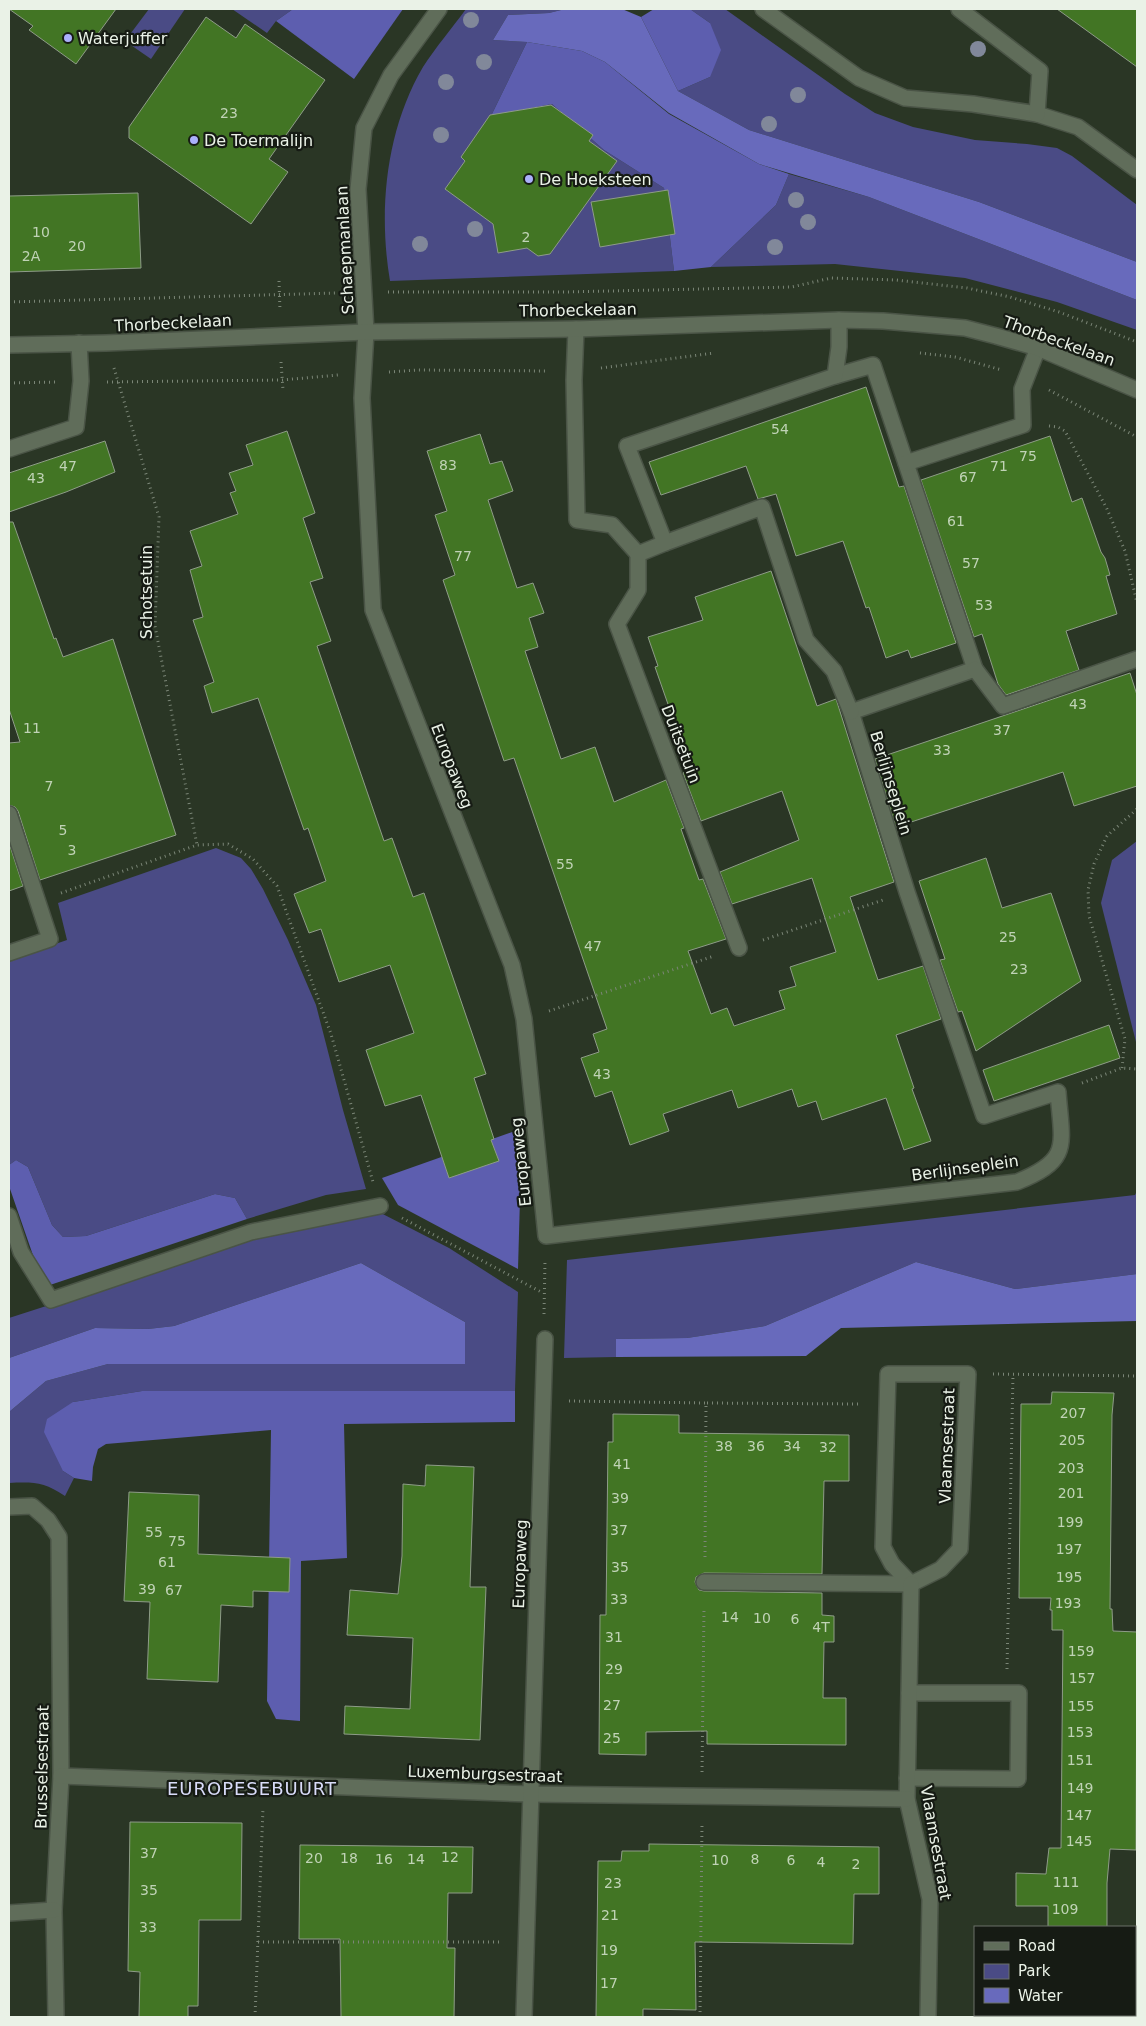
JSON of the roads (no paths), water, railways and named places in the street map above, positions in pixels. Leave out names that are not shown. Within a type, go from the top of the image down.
[{"type":"street","name":"Schaepmanlaan","points":[[366,332],[358,189],[364,128],[391,76],[440,9]]},
{"type":"street","points":[[763,9],[859,78],[906,98],[973,104],[1037,114],[1078,127],[1137,170]]},
{"type":"street","points":[[959,9],[1040,71],[1037,114]]},
{"type":"street","points":[[835,376],[839,347],[839,320]]},
{"type":"street","name":"Thorbeckelaan","points":[[9,345],[80,344],[366,332],[883,320],[965,328],[1038,348],[1137,390]]},
{"type":"street","points":[[576,328],[574,380],[577,520],[612,524],[638,554],[665,543],[628,446],[872,364],[976,668],[1004,706],[1137,659]]},
{"type":"street","name":"Europaweg","points":[[366,332],[362,398],[373,610],[512,966],[524,1019],[546,1236]]},
{"type":"street","points":[[9,449],[76,427],[81,381],[80,344]]},
{"type":"street","points":[[906,463],[1023,425],[1022,389],[1038,348]]},
{"type":"street","name":"Berlijnseplein","points":[[546,1236],[1017,1182],[1037,1174],[1055,1160],[1062,1145],[1058,1092],[984,1116],[907,892],[851,712],[834,671],[806,640],[762,507],[665,543]]},
{"type":"street","name":"Duitsetuin","points":[[638,554],[638,590],[617,624],[739,948]]},
{"type":"street","points":[[851,712],[976,668]]},
{"type":"street","points":[[9,814],[50,939],[9,953]]},
{"type":"street","points":[[9,1216],[15,1254],[51,1300],[251,1232],[380,1206]]},
{"type":"street","name":"Europaweg","points":[[524,2017],[545,1340]]},
{"type":"street","name":"Vlaamsestraat","points":[[911,1584],[941,1569],[960,1549],[968,1374],[888,1374],[883,1547],[892,1564],[911,1584],[907,1799],[930,1899],[928,2017]]},
{"type":"street","name":"Brusselsestraat","points":[[9,1507],[32,1506],[48,1520],[59,1537],[61,1776],[54,1910],[56,2017]]},
{"type":"street","points":[[704,1582],[911,1584]]},
{"type":"street","points":[[907,1778],[1018,1779],[1019,1694],[909,1693]]},
{"type":"street","name":"Luxemburgsestraat","points":[[61,1776],[530,1794],[907,1799]]},
{"type":"street","points":[[9,1913],[54,1910]]},
{"type":"water","points":[[565,9],[622,9],[641,17],[678,91],[749,130],[979,202],[1137,262],[1137,300],[869,197],[759,164],[669,113],[605,62],[582,51],[527,42],[493,40],[508,15],[549,13]]},
{"type":"water","points":[[916,1262],[1015,1289],[1137,1274],[1137,1321],[841,1328],[806,1356],[616,1357],[616,1339],[687,1338],[765,1326]]},
{"type":"water","points":[[361,1263],[465,1322],[465,1364],[108,1364],[46,1381],[9,1412],[9,1358],[95,1328],[148,1329],[174,1326]]},
{"type":"place","name":"Waterjuffer","points":[[68,38]]},
{"type":"place","name":"De Toermalijn","points":[[194,140]]},
{"type":"place","name":"De Hoeksteen","points":[[529,179]]},
{"type":"district","name":"EUROPESEBUURT","points":[[252,1788]]}]
